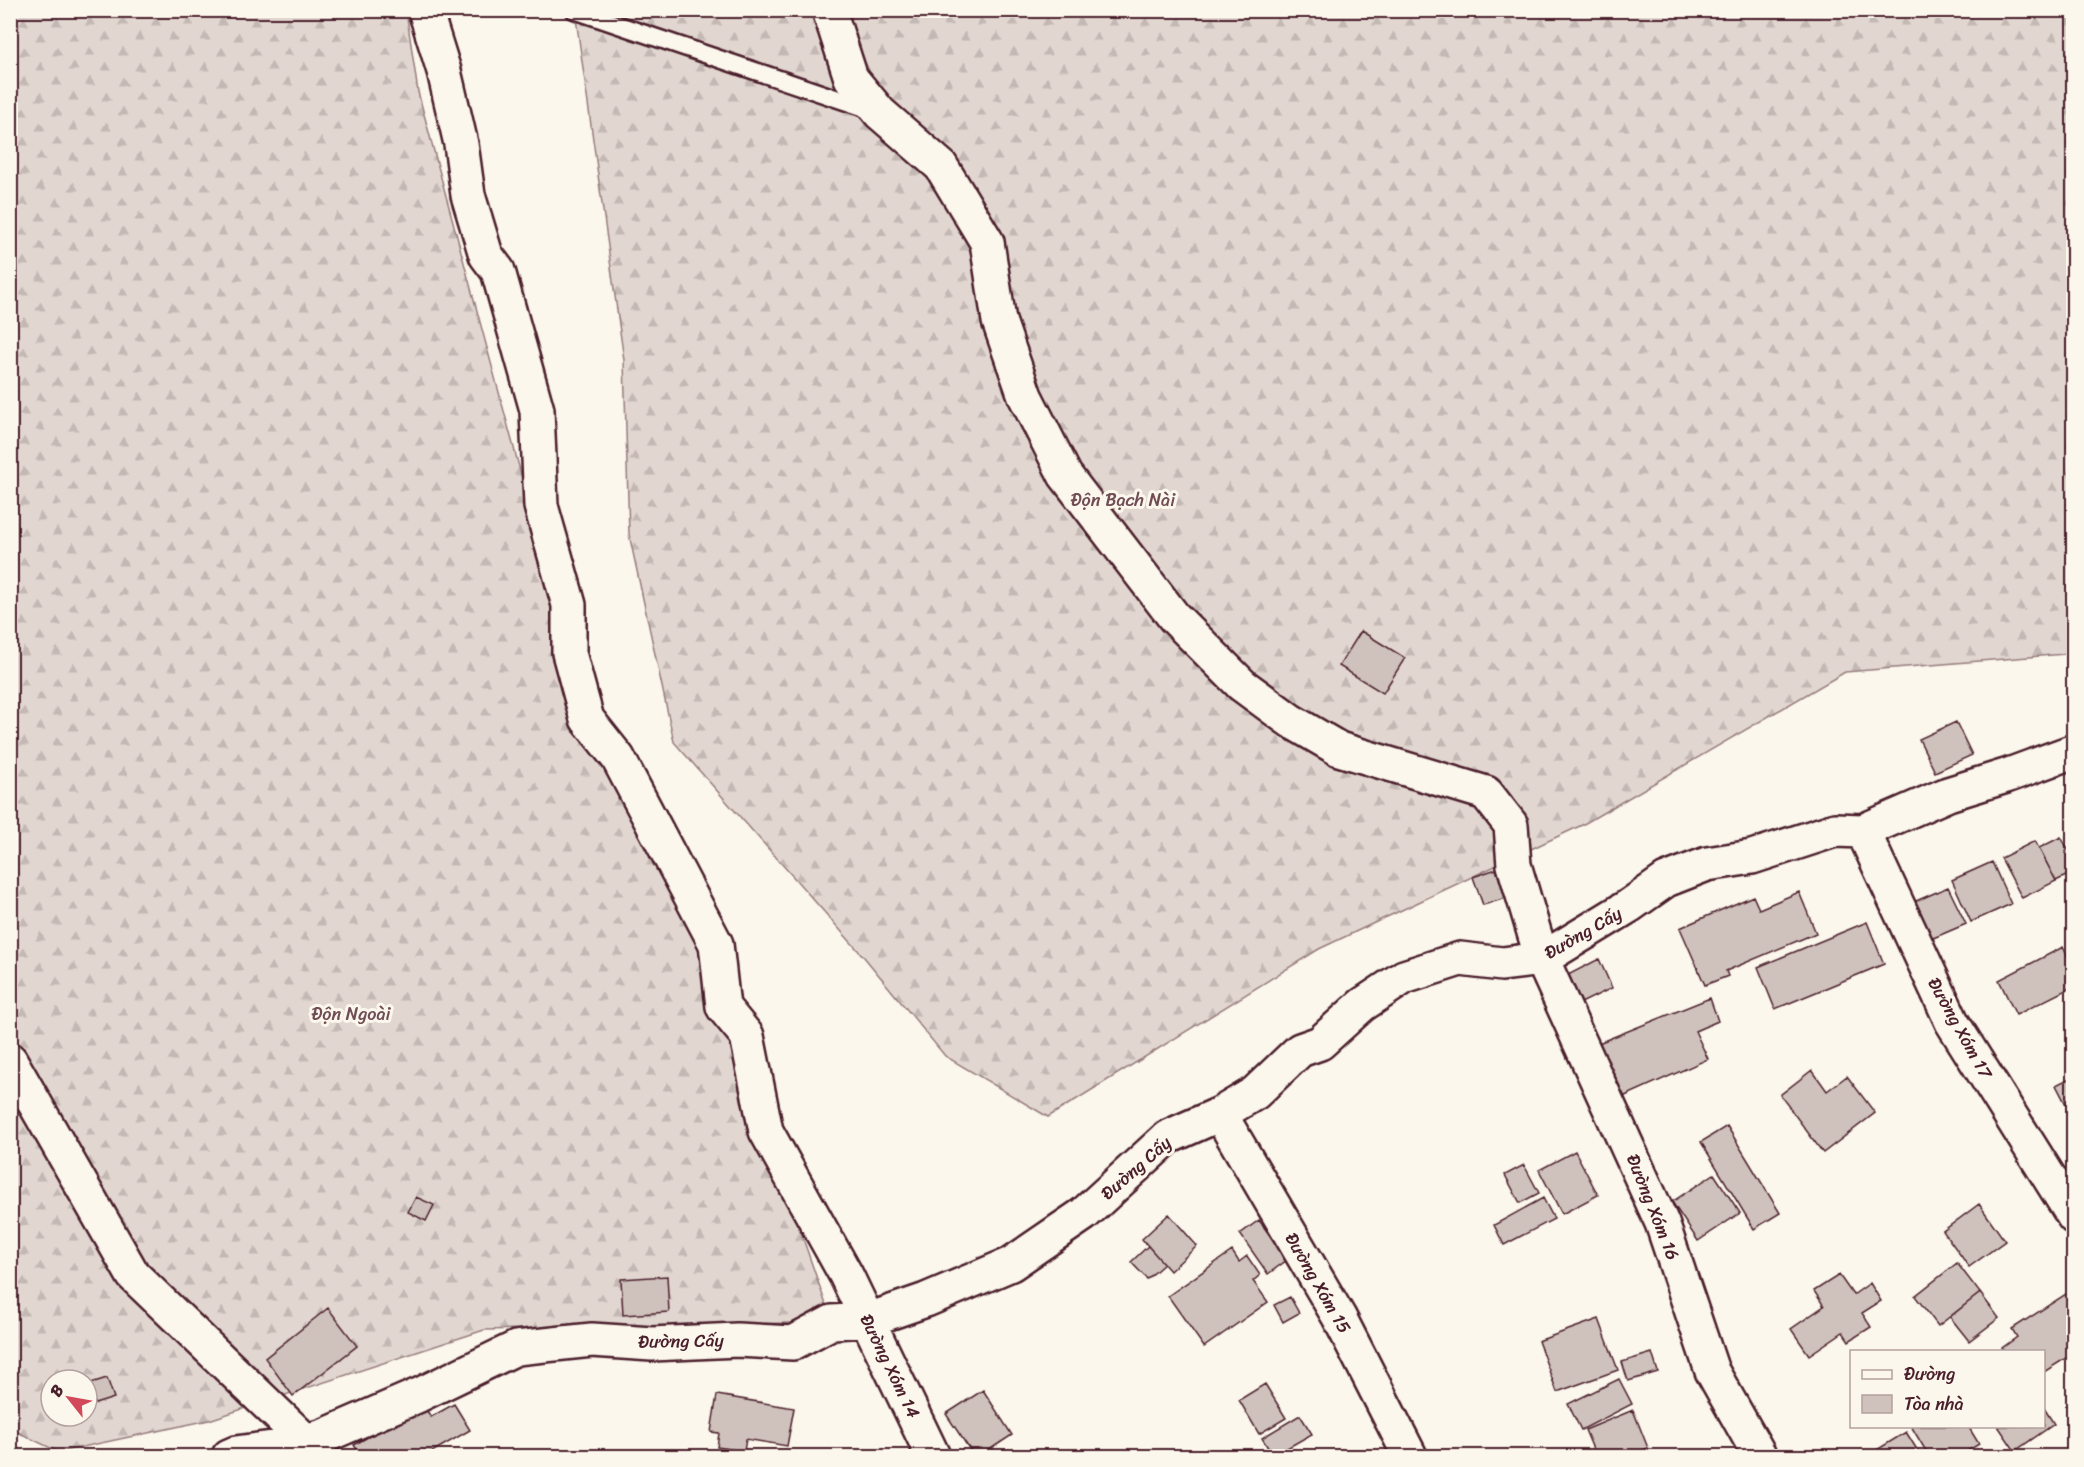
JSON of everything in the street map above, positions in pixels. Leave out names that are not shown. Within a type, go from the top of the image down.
[{"type":"street","name":"Đường Xóm 14","points":[[425,10],[444,72],[461,144],[468,195],[486,255],[498,271],[537,411],[541,506],[569,605],[569,653],[587,719],[618,758],[716,944],[723,1007],[747,1036],[766,1131],[846,1275],[933,1456]]},
{"type":"street","name":"Đường Xóm 16","points":[[829,10],[851,78],[880,113],[941,166],[987,242],[999,321],[1025,396],[1065,475],[1174,617],[1242,685],[1291,721],[1339,749],[1486,793],[1511,825],[1514,865],[1542,959],[1662,1223],[1712,1371],[1760,1456]]},
{"type":"street","name":"Đường Cấy","points":[[229,1456],[288,1446],[327,1450],[419,1395],[516,1348],[592,1340],[652,1344],[737,1340],[793,1343],[832,1322],[868,1320],[926,1300],[1011,1264],[1084,1214],[1168,1137],[1220,1114],[1255,1093],[1300,1050],[1320,1042],[1362,1005],[1404,977],[1460,959],[1502,964],[1542,959],[1629,906],[1666,880],[1696,868],[1707,864],[1752,857],[1835,830],[1863,831],[1948,794],[2054,760],[2073,751]]},
{"type":"street","name":"Đường Xóm 17","points":[[1863,831],[1952,1022],[2073,1217]]},
{"type":"street","points":[[10,1060],[133,1275],[327,1450]]},
{"type":"street","name":"Đường Xóm 15","points":[[1220,1114],[1339,1317],[1410,1456]]},
{"type":"lane","points":[[574,10],[880,113]]},
{"type":"green space","name":"Độn Ngoài","points":[[10,11],[406,11],[418,92],[587,719],[707,962],[832,1322],[484,1330],[209,1420],[59,1452],[11,1429]]},
{"type":"green space","name":"Độn Bạch Nài","points":[[575,11],[2073,11],[2073,648],[2065,654],[1845,672],[1582,825],[1319,949],[1048,1117],[945,1056],[864,957],[674,742],[629,534],[624,360]]},
{"type":"building","points":[[1361,631],[1405,658],[1383,693],[1339,666]]},
{"type":"building","points":[[1956,722],[1972,755],[1935,772],[1919,739]]},
{"type":"building","points":[[2061,837],[2074,860],[2074,872],[2056,881],[2039,848]]},
{"type":"building","points":[[2035,841],[2056,881],[2022,898],[2001,858]]},
{"type":"building","points":[[1992,862],[2011,904],[1971,922],[1952,880]]},
{"type":"building","points":[[1496,869],[1506,898],[1483,905],[1473,877]]},
{"type":"building","points":[[1948,887],[1966,924],[1931,939],[1914,902]]},
{"type":"building","points":[[1799,892],[1816,933],[1726,971],[1728,976],[1705,985],[1680,928],[1753,896],[1759,909]]},
{"type":"building","points":[[1867,922],[1884,964],[1775,1009],[1758,967]]},
{"type":"building","points":[[2063,947],[2074,969],[2074,986],[2016,1015],[1999,980]]},
{"type":"building","points":[[1599,959],[1612,988],[1577,1005],[1564,977]]},
{"type":"building","points":[[1710,998],[1718,1021],[1695,1031],[1708,1059],[1614,1101],[1591,1046]]},
{"type":"building","points":[[1812,1070],[1827,1091],[1847,1076],[1875,1113],[1823,1153],[1780,1095]]},
{"type":"building","points":[[2074,1076],[2074,1108],[2069,1110],[2056,1085]]},
{"type":"building","points":[[1727,1126],[1780,1213],[1754,1229],[1701,1142]]},
{"type":"building","points":[[1575,1151],[1598,1195],[1562,1214],[1539,1170]]},
{"type":"building","points":[[1524,1165],[1539,1193],[1520,1203],[1505,1175]]},
{"type":"building","points":[[1714,1174],[1740,1213],[1698,1241],[1672,1202]]},
{"type":"building","points":[[416,1197],[434,1205],[426,1221],[408,1212]]},
{"type":"building","points":[[1543,1198],[1554,1219],[1504,1245],[1494,1225]]},
{"type":"building","points":[[1979,1204],[2005,1241],[1969,1267],[1943,1231]]},
{"type":"building","points":[[1169,1214],[1197,1246],[1170,1271],[1142,1239]]},
{"type":"building","points":[[1259,1220],[1287,1260],[1268,1274],[1240,1234]]},
{"type":"building","points":[[1148,1246],[1164,1264],[1147,1279],[1131,1262]]},
{"type":"building","points":[[1232,1251],[1239,1262],[1247,1256],[1260,1275],[1253,1281],[1268,1302],[1204,1347],[1168,1296]]},
{"type":"building","points":[[1957,1263],[1980,1293],[1938,1326],[1915,1296]]},
{"type":"building","points":[[1839,1275],[1853,1295],[1870,1283],[1881,1301],[1862,1313],[1871,1327],[1849,1341],[1843,1332],[1809,1355],[1791,1329],[1824,1306],[1814,1291]]},
{"type":"building","points":[[667,1276],[669,1312],[623,1315],[621,1279]]},
{"type":"building","points":[[2072,1290],[2074,1353],[2045,1371],[2045,1350],[2003,1350],[2002,1348],[2017,1337],[2012,1329]]},
{"type":"building","points":[[1980,1293],[1999,1318],[1969,1341],[1950,1317]]},
{"type":"building","points":[[1290,1297],[1299,1313],[1283,1322],[1274,1305]]},
{"type":"building","points":[[328,1308],[357,1346],[293,1396],[265,1358]]},
{"type":"building","points":[[1599,1319],[1618,1370],[1557,1392],[1538,1341]]},
{"type":"building","points":[[1652,1353],[1658,1372],[1628,1381],[1622,1362]]},
{"type":"building","points":[[107,1378],[114,1398],[99,1403],[99,1381]]},
{"type":"building","points":[[1619,1379],[1632,1404],[1581,1430],[1568,1404]]},
{"type":"building","points":[[1265,1384],[1286,1418],[1259,1434],[1239,1400]]},
{"type":"building","points":[[983,1390],[1012,1435],[980,1456],[974,1456],[946,1414]]},
{"type":"building","points":[[717,1395],[794,1408],[787,1446],[746,1439],[744,1451],[717,1447],[719,1433],[711,1432]]},
{"type":"building","points":[[454,1404],[470,1430],[425,1456],[361,1456],[354,1445],[423,1405],[431,1417]]},
{"type":"building","points":[[1633,1410],[1648,1448],[1628,1456],[1596,1456],[1585,1430]]},
{"type":"building","points":[[2045,1410],[2054,1424],[2015,1451],[1999,1428],[2045,1428]]},
{"type":"building","points":[[1300,1415],[1312,1434],[1273,1456],[1262,1438]]},
{"type":"building","points":[[1912,1428],[1969,1428],[1979,1444],[1959,1456],[1929,1456]]},
{"type":"building","points":[[1906,1432],[1921,1456],[1867,1456]]}]
